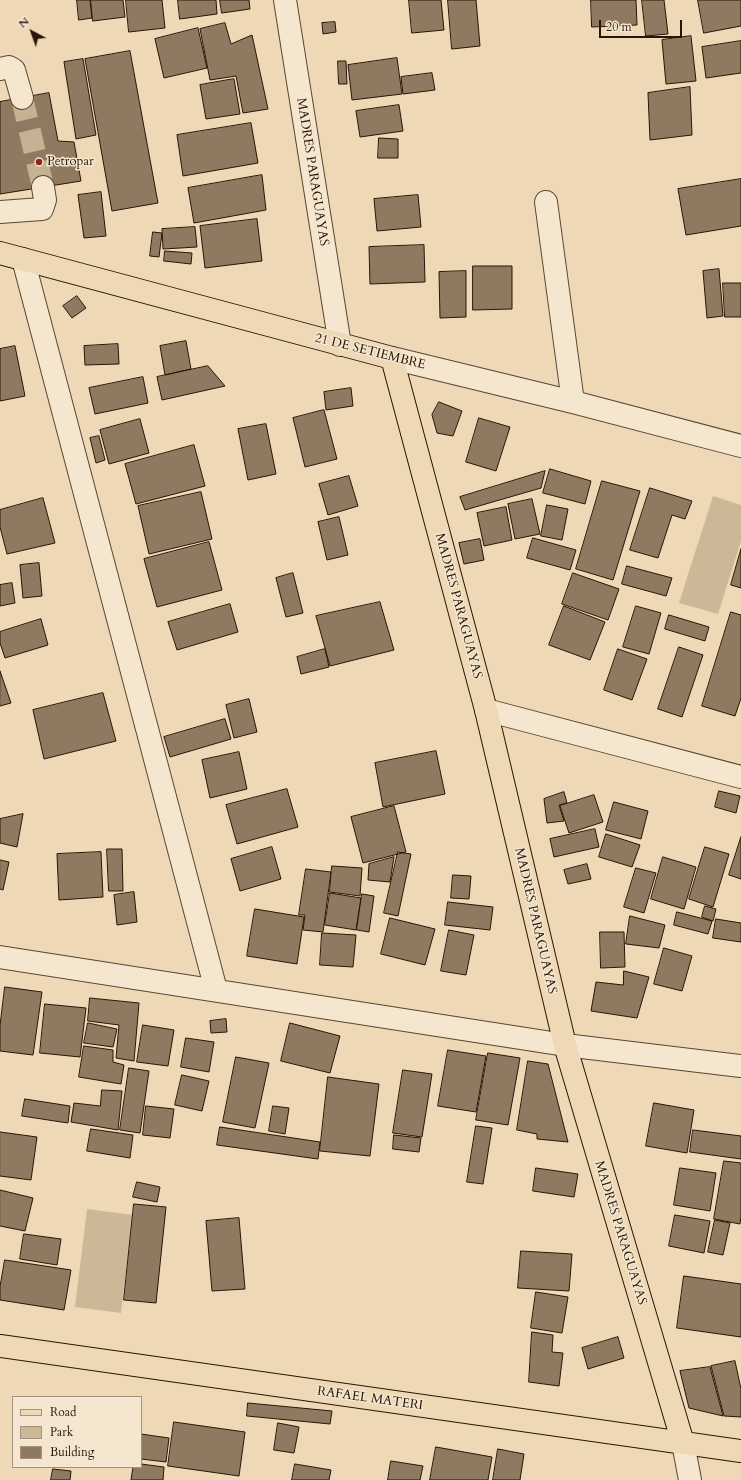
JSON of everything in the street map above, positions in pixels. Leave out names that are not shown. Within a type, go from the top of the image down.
[{"type":"main road","name":"21 DE SETIEMBRE","points":[[0,253],[392,358]]},
{"type":"main road","name":"MADRES PARAGUAYAS","points":[[392,358],[486,710],[565,1045],[683,1443]]},
{"type":"main road","name":"RAFAEL MATERI","points":[[0,1346],[741,1451]]},
{"type":"street","name":"MADRES PARAGUAYAS","points":[[285,0],[340,345]]},
{"type":"street","points":[[0,69],[8,67],[14,70],[22,98]]},
{"type":"street","points":[[0,212],[42,210],[45,200],[43,188]]},
{"type":"street","points":[[546,202],[573,402]]},
{"type":"street","points":[[23,259],[216,990]]},
{"type":"street","name":"21 DE SETIEMBRE","points":[[392,358],[573,402],[741,446]]},
{"type":"street","points":[[486,710],[741,777]]},
{"type":"street","points":[[0,957],[565,1045],[741,1066]]},
{"type":"street","name":"MADRES PARAGUAYAS","points":[[683,1443],[690,1480]]},
{"type":"green space","points":[[713,496],[741,505],[741,541],[718,614],[679,603]]},
{"type":"green space","points":[[87,1209],[133,1215],[121,1313],[75,1307]]},
{"type":"building","points":[[77,0],[90,0],[92,18],[79,20]]},
{"type":"building","points":[[91,0],[123,0],[125,17],[93,21]]},
{"type":"building","points":[[126,0],[162,0],[165,28],[129,32]]},
{"type":"building","points":[[178,0],[216,0],[217,14],[180,19]]},
{"type":"building","points":[[220,0],[249,0],[250,9],[222,13]]},
{"type":"building","points":[[409,0],[441,0],[444,30],[412,33]]},
{"type":"building","points":[[448,0],[476,0],[480,46],[452,49]]},
{"type":"building","points":[[591,0],[636,0],[637,25],[592,27]]},
{"type":"building","points":[[642,0],[664,0],[668,34],[646,36]]},
{"type":"building","points":[[698,0],[741,0],[741,26],[704,33]]},
{"type":"building","points":[[335,22],[336,32],[323,34],[322,23]]},
{"type":"building","points":[[225,23],[231,44],[252,35],[268,109],[243,113],[236,76],[210,80],[200,29]]},
{"type":"building","points":[[198,28],[207,68],[164,78],[155,39]]},
{"type":"building","points":[[691,36],[696,81],[666,84],[662,40]]},
{"type":"building","points":[[741,41],[741,73],[706,78],[702,47]]},
{"type":"building","points":[[130,51],[158,203],[112,211],[85,59]]},
{"type":"building","points":[[397,58],[402,94],[352,100],[348,65]]},
{"type":"building","points":[[83,59],[96,135],[76,139],[64,62]]},
{"type":"building","points":[[338,61],[346,61],[347,84],[339,84]]},
{"type":"building","points":[[432,73],[435,90],[403,94],[401,77]]},
{"type":"building","points":[[234,79],[240,114],[206,119],[200,85]]},
{"type":"building","points":[[690,87],[692,135],[650,140],[648,93]]},
{"type":"building","name":"Petropar","points":[[49,93],[58,141],[74,142],[81,181],[0,194],[0,102]]},
{"type":"building","points":[[399,105],[403,131],[360,137],[356,111]]},
{"type":"building","points":[[251,123],[258,163],[183,176],[177,135]]},
{"type":"building","points":[[379,138],[398,139],[398,158],[378,158]]},
{"type":"building","points":[[262,175],[266,210],[194,223],[188,188]]},
{"type":"building","points":[[741,179],[741,226],[686,235],[678,189]]},
{"type":"building","points":[[101,192],[106,236],[84,238],[78,195]]},
{"type":"building","points":[[418,195],[421,227],[377,231],[374,199]]},
{"type":"building","points":[[257,219],[262,261],[205,268],[200,226]]},
{"type":"building","points":[[195,227],[197,247],[163,249],[162,229]]},
{"type":"building","points":[[153,232],[162,233],[159,257],[150,256]]},
{"type":"building","points":[[424,245],[425,282],[370,284],[369,247]]},
{"type":"building","points":[[165,251],[192,253],[191,264],[164,261]]},
{"type":"building","points":[[473,266],[512,266],[512,309],[473,310]]},
{"type":"building","points":[[719,269],[723,316],[707,318],[703,271]]},
{"type":"building","points":[[466,271],[466,317],[440,318],[439,272]]},
{"type":"building","points":[[723,283],[741,283],[741,317],[725,317]]},
{"type":"building","points":[[77,296],[86,308],[72,318],[63,306]]},
{"type":"building","points":[[186,341],[191,369],[165,375],[160,346]]},
{"type":"building","points":[[118,344],[119,364],[85,365],[84,346]]},
{"type":"building","points":[[15,346],[25,396],[0,401],[0,349]]},
{"type":"building","points":[[208,366],[225,386],[162,400],[157,377]]},
{"type":"building","points":[[143,377],[148,403],[95,414],[89,388]]},
{"type":"building","points":[[351,388],[353,406],[326,410],[324,392]]},
{"type":"building","points":[[439,402],[462,411],[453,436],[437,433],[432,415]]},
{"type":"building","points":[[324,410],[337,459],[305,467],[293,418]]},
{"type":"building","points":[[479,418],[510,427],[496,471],[466,462]]},
{"type":"building","points":[[140,419],[149,453],[109,464],[100,430]]},
{"type":"building","points":[[266,424],[276,474],[248,480],[238,429]]},
{"type":"building","points":[[99,436],[105,460],[96,463],[90,438]]},
{"type":"building","points":[[194,445],[205,486],[136,504],[125,464]]},
{"type":"building","points":[[550,469],[591,481],[585,504],[543,493]]},
{"type":"building","points":[[545,471],[541,488],[465,510],[460,497]]},
{"type":"building","points":[[349,476],[358,506],[328,515],[319,484]]},
{"type":"building","points":[[602,481],[640,491],[613,580],[576,569]]},
{"type":"building","points":[[650,488],[692,501],[685,519],[672,515],[658,558],[630,550]]},
{"type":"building","points":[[201,492],[212,539],[149,554],[138,506]]},
{"type":"building","points":[[43,498],[55,543],[7,554],[0,527],[0,510]]},
{"type":"building","points":[[532,499],[540,534],[515,539],[508,504]]},
{"type":"building","points":[[547,505],[568,509],[562,540],[541,536]]},
{"type":"building","points":[[506,507],[512,540],[484,546],[477,513]]},
{"type":"building","points":[[339,517],[348,555],[327,560],[318,522]]},
{"type":"building","points":[[533,538],[576,550],[570,570],[527,558]]},
{"type":"building","points":[[480,539],[484,560],[464,564],[459,543]]},
{"type":"building","points":[[209,542],[222,590],[157,607],[144,559]]},
{"type":"building","points":[[741,549],[741,588],[731,585]]},
{"type":"building","points":[[39,563],[42,596],[23,598],[20,565]]},
{"type":"building","points":[[627,566],[672,578],[666,596],[622,584]]},
{"type":"building","points":[[293,573],[303,613],[286,617],[276,578]]},
{"type":"building","points":[[573,573],[619,589],[608,620],[562,604]]},
{"type":"building","points":[[12,583],[15,603],[0,606],[0,585]]},
{"type":"building","points":[[380,602],[394,650],[330,666],[316,616]]},
{"type":"building","points":[[230,604],[238,632],[177,650],[168,622]]},
{"type":"building","points":[[564,606],[605,622],[590,660],[549,645]]},
{"type":"building","points":[[636,606],[661,613],[649,654],[623,647]]},
{"type":"building","points":[[731,612],[741,615],[741,698],[735,716],[702,706]]},
{"type":"building","points":[[669,615],[709,627],[705,641],[665,629]]},
{"type":"building","points":[[41,619],[48,645],[5,658],[0,643],[0,632]]},
{"type":"building","points":[[679,647],[703,655],[682,717],[658,709]]},
{"type":"building","points":[[325,649],[329,667],[301,674],[297,657]]},
{"type":"building","points":[[618,649],[647,659],[632,700],[604,690]]},
{"type":"building","points":[[0,671],[11,703],[0,706]]},
{"type":"building","points":[[103,693],[116,741],[44,759],[33,710]]},
{"type":"building","points":[[249,699],[257,732],[234,738],[226,705]]},
{"type":"building","points":[[225,719],[231,739],[170,757],[164,737]]},
{"type":"building","points":[[436,751],[445,794],[383,807],[375,763]]},
{"type":"building","points":[[239,752],[247,789],[210,798],[202,760]]},
{"type":"building","points":[[287,789],[298,827],[237,844],[226,805]]},
{"type":"building","points":[[719,791],[740,796],[736,813],[715,807]]},
{"type":"building","points":[[564,792],[567,803],[559,805],[564,821],[547,823],[544,799]]},
{"type":"building","points":[[594,795],[603,822],[569,833],[560,806]]},
{"type":"building","points":[[614,802],[648,811],[641,839],[606,830]]},
{"type":"building","points":[[394,806],[406,852],[363,863],[351,817]]},
{"type":"building","points":[[23,814],[17,847],[0,843],[0,819]]},
{"type":"building","points":[[595,829],[599,847],[554,857],[550,839]]},
{"type":"building","points":[[606,834],[640,845],[632,867],[599,857]]},
{"type":"building","points":[[741,837],[741,879],[729,875]]},
{"type":"building","points":[[272,847],[281,879],[240,891],[231,859]]},
{"type":"building","points":[[705,847],[729,854],[713,907],[689,899]]},
{"type":"building","points":[[107,849],[122,849],[123,891],[109,891]]},
{"type":"building","points":[[101,852],[103,897],[59,900],[57,854]]},
{"type":"building","points":[[398,852],[411,854],[398,916],[384,913]]},
{"type":"building","points":[[394,857],[390,882],[368,880],[369,864]]},
{"type":"building","points":[[663,857],[696,867],[684,909],[651,899]]},
{"type":"building","points":[[0,860],[9,862],[3,890],[0,889]]},
{"type":"building","points":[[587,864],[591,879],[568,884],[564,870]]},
{"type":"building","points":[[332,866],[362,868],[360,896],[330,892]]},
{"type":"building","points":[[636,868],[656,873],[644,913],[624,907]]},
{"type":"building","points":[[306,869],[331,872],[323,932],[303,930],[305,915],[299,915]]},
{"type":"building","points":[[453,875],[471,876],[469,899],[451,898]]},
{"type":"building","points":[[134,892],[137,922],[117,925],[114,895]]},
{"type":"building","points":[[330,893],[361,898],[356,930],[325,925]]},
{"type":"building","points":[[362,894],[374,896],[369,932],[357,930]]},
{"type":"building","points":[[448,902],[493,907],[490,930],[445,925]]},
{"type":"building","points":[[705,906],[716,909],[713,921],[702,917]]},
{"type":"building","points":[[255,909],[304,917],[297,964],[247,956]]},
{"type":"building","points":[[677,912],[712,921],[708,934],[674,925]]},
{"type":"building","points":[[630,916],[665,925],[659,948],[626,944]]},
{"type":"building","points":[[390,918],[435,929],[425,965],[381,954]]},
{"type":"building","points":[[716,919],[741,923],[741,942],[713,938]]},
{"type":"building","points":[[449,930],[474,935],[466,975],[441,971]]},
{"type":"building","points":[[600,932],[624,932],[625,967],[601,968]]},
{"type":"building","points":[[322,933],[356,935],[353,967],[320,965]]},
{"type":"building","points":[[664,948],[692,956],[682,991],[654,984]]},
{"type":"building","points":[[624,971],[649,977],[637,1018],[591,1011],[596,982],[623,985]]},
{"type":"building","points":[[5,987],[42,992],[33,1055],[0,1051],[0,1026]]},
{"type":"building","points":[[90,998],[139,1003],[134,1061],[116,1058],[119,1025],[88,1021]]},
{"type":"building","points":[[45,1004],[86,1008],[80,1057],[40,1053]]},
{"type":"building","points":[[226,1019],[227,1032],[211,1033],[210,1021]]},
{"type":"building","points":[[88,1023],[117,1029],[113,1047],[84,1043]]},
{"type":"building","points":[[290,1023],[340,1036],[330,1073],[281,1061]]},
{"type":"building","points":[[143,1025],[174,1030],[168,1066],[137,1062]]},
{"type":"building","points":[[186,1038],[214,1042],[209,1072],[181,1067]]},
{"type":"building","points":[[84,1046],[113,1050],[113,1062],[124,1065],[121,1084],[79,1077]]},
{"type":"building","points":[[448,1050],[486,1056],[476,1112],[438,1106]]},
{"type":"building","points":[[488,1053],[520,1058],[508,1125],[476,1120]]},
{"type":"building","points":[[236,1057],[269,1063],[255,1128],[223,1122]]},
{"type":"building","points":[[528,1061],[548,1064],[568,1142],[537,1139],[537,1134],[517,1130]]},
{"type":"building","points":[[129,1068],[149,1071],[140,1133],[120,1130]]},
{"type":"building","points":[[403,1070],[432,1074],[422,1137],[393,1133]]},
{"type":"building","points":[[182,1075],[209,1081],[202,1111],[175,1105]]},
{"type":"building","points":[[328,1077],[379,1084],[370,1156],[320,1151]]},
{"type":"building","points":[[102,1090],[122,1091],[118,1130],[71,1122],[74,1103],[100,1106]]},
{"type":"building","points":[[25,1099],[70,1106],[68,1123],[22,1116]]},
{"type":"building","points":[[654,1103],[694,1110],[687,1153],[646,1146]]},
{"type":"building","points":[[146,1106],[174,1109],[170,1138],[143,1135]]},
{"type":"building","points":[[273,1106],[289,1108],[285,1134],[269,1131]]},
{"type":"building","points":[[476,1126],[492,1128],[483,1184],[467,1182]]},
{"type":"building","points":[[220,1127],[320,1142],[318,1159],[217,1145]]},
{"type":"building","points":[[91,1129],[133,1135],[130,1158],[87,1151]]},
{"type":"building","points":[[693,1130],[741,1136],[741,1159],[690,1152]]},
{"type":"building","points":[[0,1132],[37,1137],[31,1180],[0,1176]]},
{"type":"building","points":[[394,1135],[421,1138],[419,1152],[393,1149]]},
{"type":"building","points":[[724,1161],[741,1163],[740,1224],[714,1219]]},
{"type":"building","points":[[536,1168],[578,1174],[574,1197],[533,1191]]},
{"type":"building","points":[[680,1168],[716,1173],[710,1211],[674,1205]]},
{"type":"building","points":[[137,1182],[160,1187],[157,1202],[133,1197]]},
{"type":"building","points":[[0,1190],[33,1198],[25,1231],[0,1226]]},
{"type":"building","points":[[134,1204],[166,1207],[156,1303],[124,1300]]},
{"type":"building","points":[[675,1215],[710,1221],[704,1253],[669,1246]]},
{"type":"building","points":[[239,1218],[245,1289],[212,1291],[206,1221]]},
{"type":"building","points":[[715,1220],[730,1223],[723,1255],[708,1252]]},
{"type":"building","points":[[24,1234],[61,1239],[57,1265],[20,1259]]},
{"type":"building","points":[[521,1251],[572,1254],[569,1291],[518,1288]]},
{"type":"building","points":[[5,1260],[71,1270],[64,1310],[0,1300],[0,1287]]},
{"type":"building","points":[[684,1276],[741,1284],[741,1337],[677,1328]]},
{"type":"building","points":[[536,1292],[568,1297],[562,1333],[531,1328]]},
{"type":"building","points":[[532,1332],[553,1335],[552,1352],[563,1353],[559,1386],[529,1382]]},
{"type":"building","points":[[618,1337],[624,1358],[588,1369],[582,1348]]},
{"type":"building","points":[[735,1361],[741,1389],[741,1417],[724,1416],[711,1366]]},
{"type":"building","points":[[710,1367],[723,1416],[689,1408],[680,1371]]},
{"type":"building","points":[[248,1403],[332,1411],[330,1424],[247,1416]]},
{"type":"building","points":[[174,1422],[245,1432],[239,1476],[168,1466]]},
{"type":"building","points":[[278,1423],[299,1427],[294,1453],[274,1450]]},
{"type":"building","points":[[142,1434],[169,1438],[166,1462],[142,1459]]},
{"type":"building","points":[[436,1447],[492,1457],[488,1480],[430,1480]]},
{"type":"building","points":[[498,1449],[524,1454],[520,1480],[493,1480]]},
{"type":"building","points":[[391,1461],[423,1466],[420,1480],[388,1480]]},
{"type":"building","points":[[142,1464],[164,1467],[163,1480],[131,1480],[133,1468],[142,1468]]},
{"type":"building","points":[[295,1464],[331,1470],[329,1480],[292,1480]]},
{"type":"building","points":[[53,1469],[71,1471],[70,1480],[51,1480]]},
{"type":"tunnel","points":[[22,98],[43,187]]},
{"type":"place","name":"Petropar","points":[[39,162]]}]
